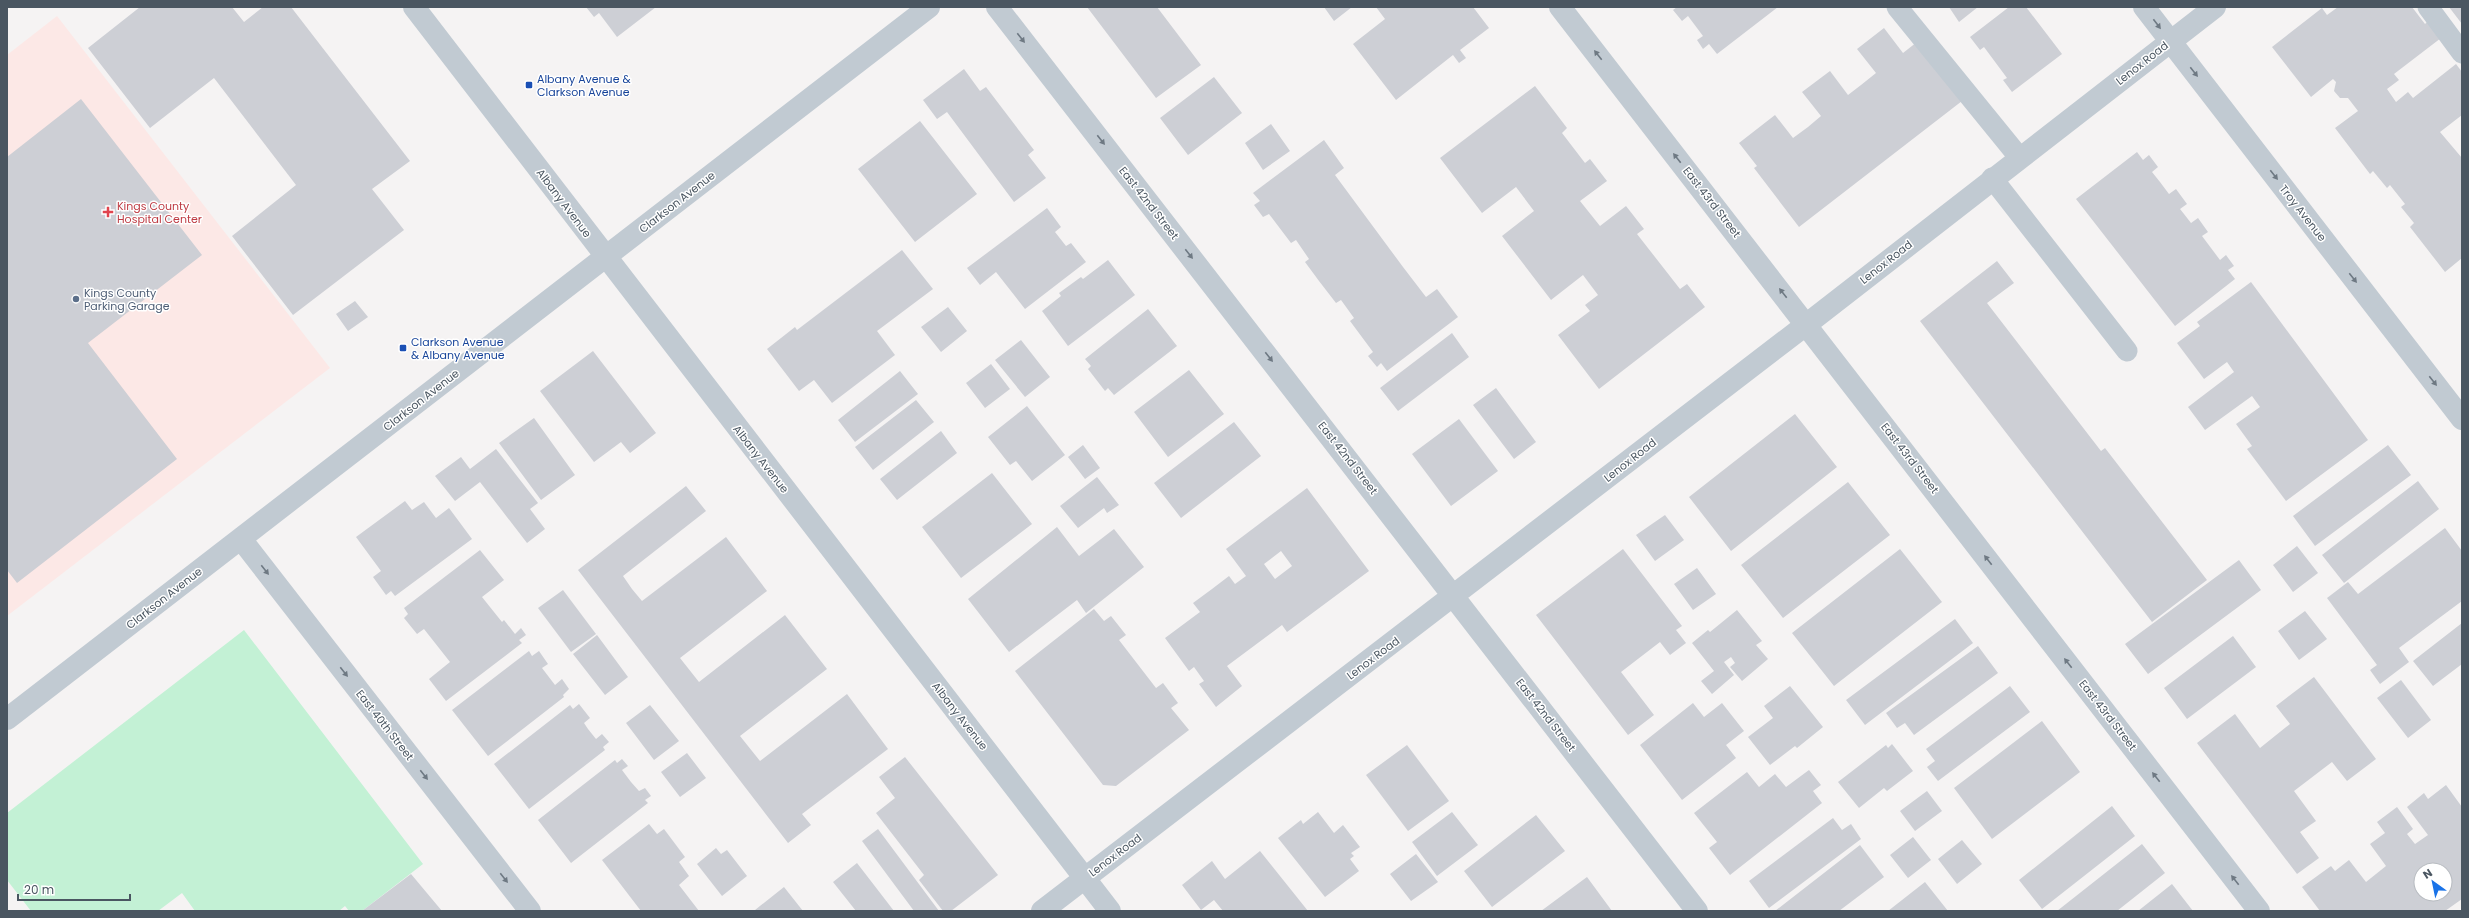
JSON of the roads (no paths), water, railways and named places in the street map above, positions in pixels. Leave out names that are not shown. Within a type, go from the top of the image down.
[{"type":"street","name":"Albany Avenue","points":[[414,7],[1110,911]]},
{"type":"street","name":"Clarkson Avenue","points":[[7,719],[929,7]]},
{"type":"street","name":"East 42nd Street","points":[[997,7],[1697,911]]},
{"type":"street","name":"East 43rd Street","points":[[1560,7],[1807,324],[2259,911]]},
{"type":"street","name":"Troy Avenue","points":[[2144,7],[2462,419]]},
{"type":"street","name":"Lenox Road","points":[[1042,911],[1807,324],[2019,157],[2215,7]]},
{"type":"street","name":"East 40th Street","points":[[241,539],[530,911]]},
{"type":"lane","points":[[1897,7],[2019,157]]},
{"type":"lane","points":[[2428,7],[2462,53]]},
{"type":"lane","points":[[1992,178],[2127,351]]},
{"type":"place","name":"Albany Avenue & Clarkson Avenue","points":[[529,85]]},
{"type":"place","name":"Kings County Hospital Center","points":[[108,212]]},
{"type":"place","name":"Kings County Parking Garage","points":[[76,299]]},
{"type":"place","name":"Clarkson Avenue & Albany Avenue","points":[[403,348]]}]
